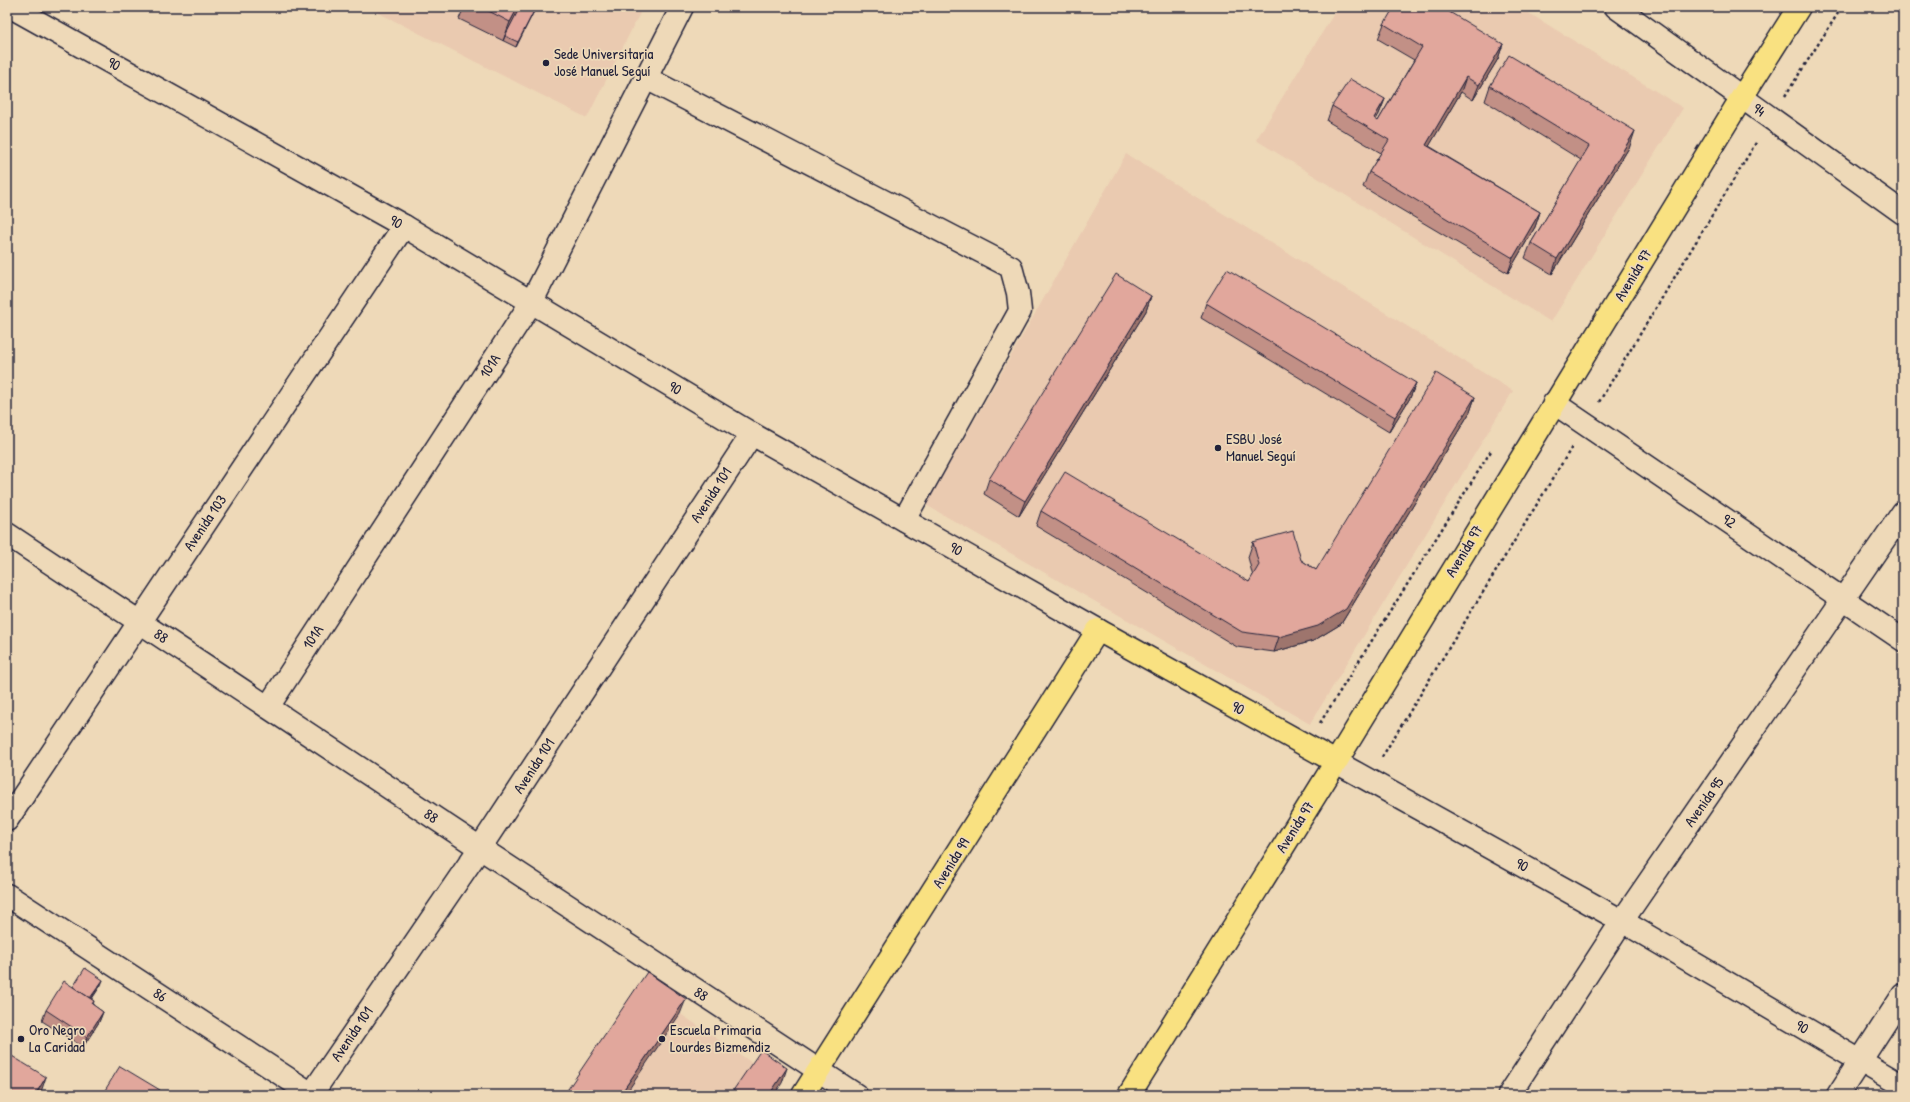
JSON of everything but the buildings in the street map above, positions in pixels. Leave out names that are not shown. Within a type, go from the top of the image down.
[{"type":"main road","name":"Avenida 97","points":[[1129,1095],[1336,762],[1554,403],[1799,7]]},
{"type":"main road","name":"90","points":[[1098,630],[1336,762]]},
{"type":"main road","name":"Avenida 99","points":[[803,1095],[1098,630]]},
{"type":"street","name":"90","points":[[11,7],[404,226],[752,434],[1098,630]]},
{"type":"street","name":"101A","points":[[268,707],[531,303],[682,7]]},
{"type":"street","name":"94","points":[[1616,7],[1903,213]]},
{"type":"street","points":[[646,78],[1011,267],[1018,293],[1020,311],[904,520]]},
{"type":"street","name":"Avenida 103","points":[[7,820],[404,226]]},
{"type":"street","name":"92","points":[[1554,403],[1903,640]]},
{"type":"street","name":"Avenida 101","points":[[312,1095],[480,848],[752,434]]},
{"type":"street","name":"Avenida 95","points":[[1509,1095],[1622,921],[1903,512]]},
{"type":"street","name":"88","points":[[7,534],[480,848],[856,1095]]},
{"type":"street","name":"90","points":[[1336,762],[1622,921],[1903,1086]]},
{"type":"street","name":"86","points":[[7,895],[312,1095]]},
{"type":"street","points":[[1838,1095],[1903,995]]},
{"type":"path","points":[[1368,780],[1586,425],[1771,118],[1842,7]]},
{"type":"path","points":[[1306,745],[1495,446]]},
{"type":"shaded area","name":"Sede Universitaria José Manuel Seguí","points":[[367,7],[643,7],[587,118]]},
{"type":"shaded area","points":[[1338,7],[1519,7],[1683,108],[1551,322],[1256,140]]},
{"type":"shaded area","name":"ESBU José Manuel Seguí","points":[[1126,154],[1513,391],[1310,724],[926,505]]},
{"type":"shaded area","name":"Escuela Primaria Lourdes Bizmendiz","points":[[641,987],[782,1083],[774,1095],[569,1095]]},
{"type":"place","name":"Sede Universitaria José Manuel Seguí","points":[[546,63]]},
{"type":"place","name":"ESBU José Manuel Seguí","points":[[1218,448]]},
{"type":"place","name":"Oro Negro La Caridad","points":[[21,1039]]},
{"type":"place","name":"Escuela Primaria Lourdes Bizmendiz","points":[[662,1039]]}]
